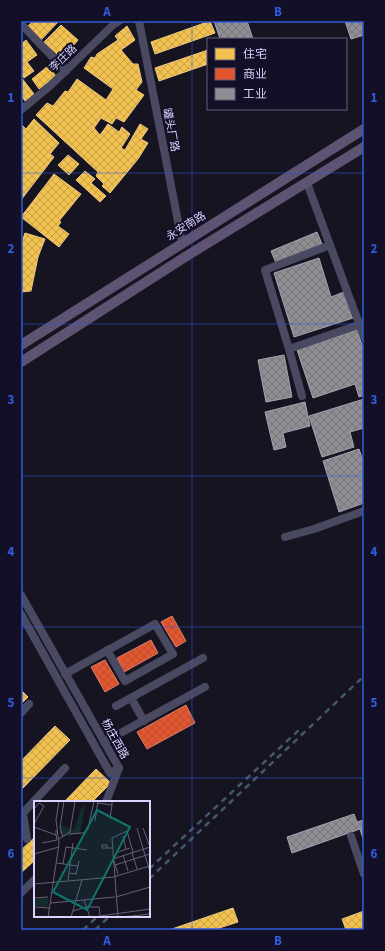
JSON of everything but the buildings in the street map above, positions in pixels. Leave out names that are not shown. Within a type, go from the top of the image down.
[{"type":"main road","name":"永安南路","points":[[21,344],[364,129]]},
{"type":"main road","points":[[21,362],[185,257],[364,147]]},
{"type":"street","name":"李庄路","points":[[21,110],[51,85],[114,24],[119,21]]},
{"type":"street","name":"罐头厂路","points":[[139,21],[182,242]]},
{"type":"street","points":[[22,23],[66,71]]},
{"type":"street","points":[[306,182],[362,324],[364,337]]},
{"type":"street","points":[[302,396],[265,270],[330,244]]},
{"type":"street","points":[[289,349],[362,324]]},
{"type":"street","points":[[285,537],[314,529],[364,511]]},
{"type":"street","name":"杨庄西路","points":[[21,595],[119,768],[110,773],[21,614]]},
{"type":"street","points":[[65,674],[107,650],[155,624],[173,654],[125,681],[107,650]]},
{"type":"street","points":[[116,706],[203,658]]},
{"type":"street","points":[[104,742],[205,687]]},
{"type":"street","points":[[131,698],[144,720]]},
{"type":"street","points":[[21,713],[29,704]]},
{"type":"street","points":[[27,839],[22,813],[65,768]]},
{"type":"street","points":[[106,801],[119,768]]},
{"type":"street","points":[[351,836],[364,874]]},
{"type":"street","points":[[21,893],[34,880]]},
{"type":"railway","points":[[150,878],[364,676]]},
{"type":"railway","points":[[150,868],[300,729]]},
{"type":"railway","points":[[83,930],[97,917]]},
{"type":"railway","points":[[95,930],[109,917]]}]
